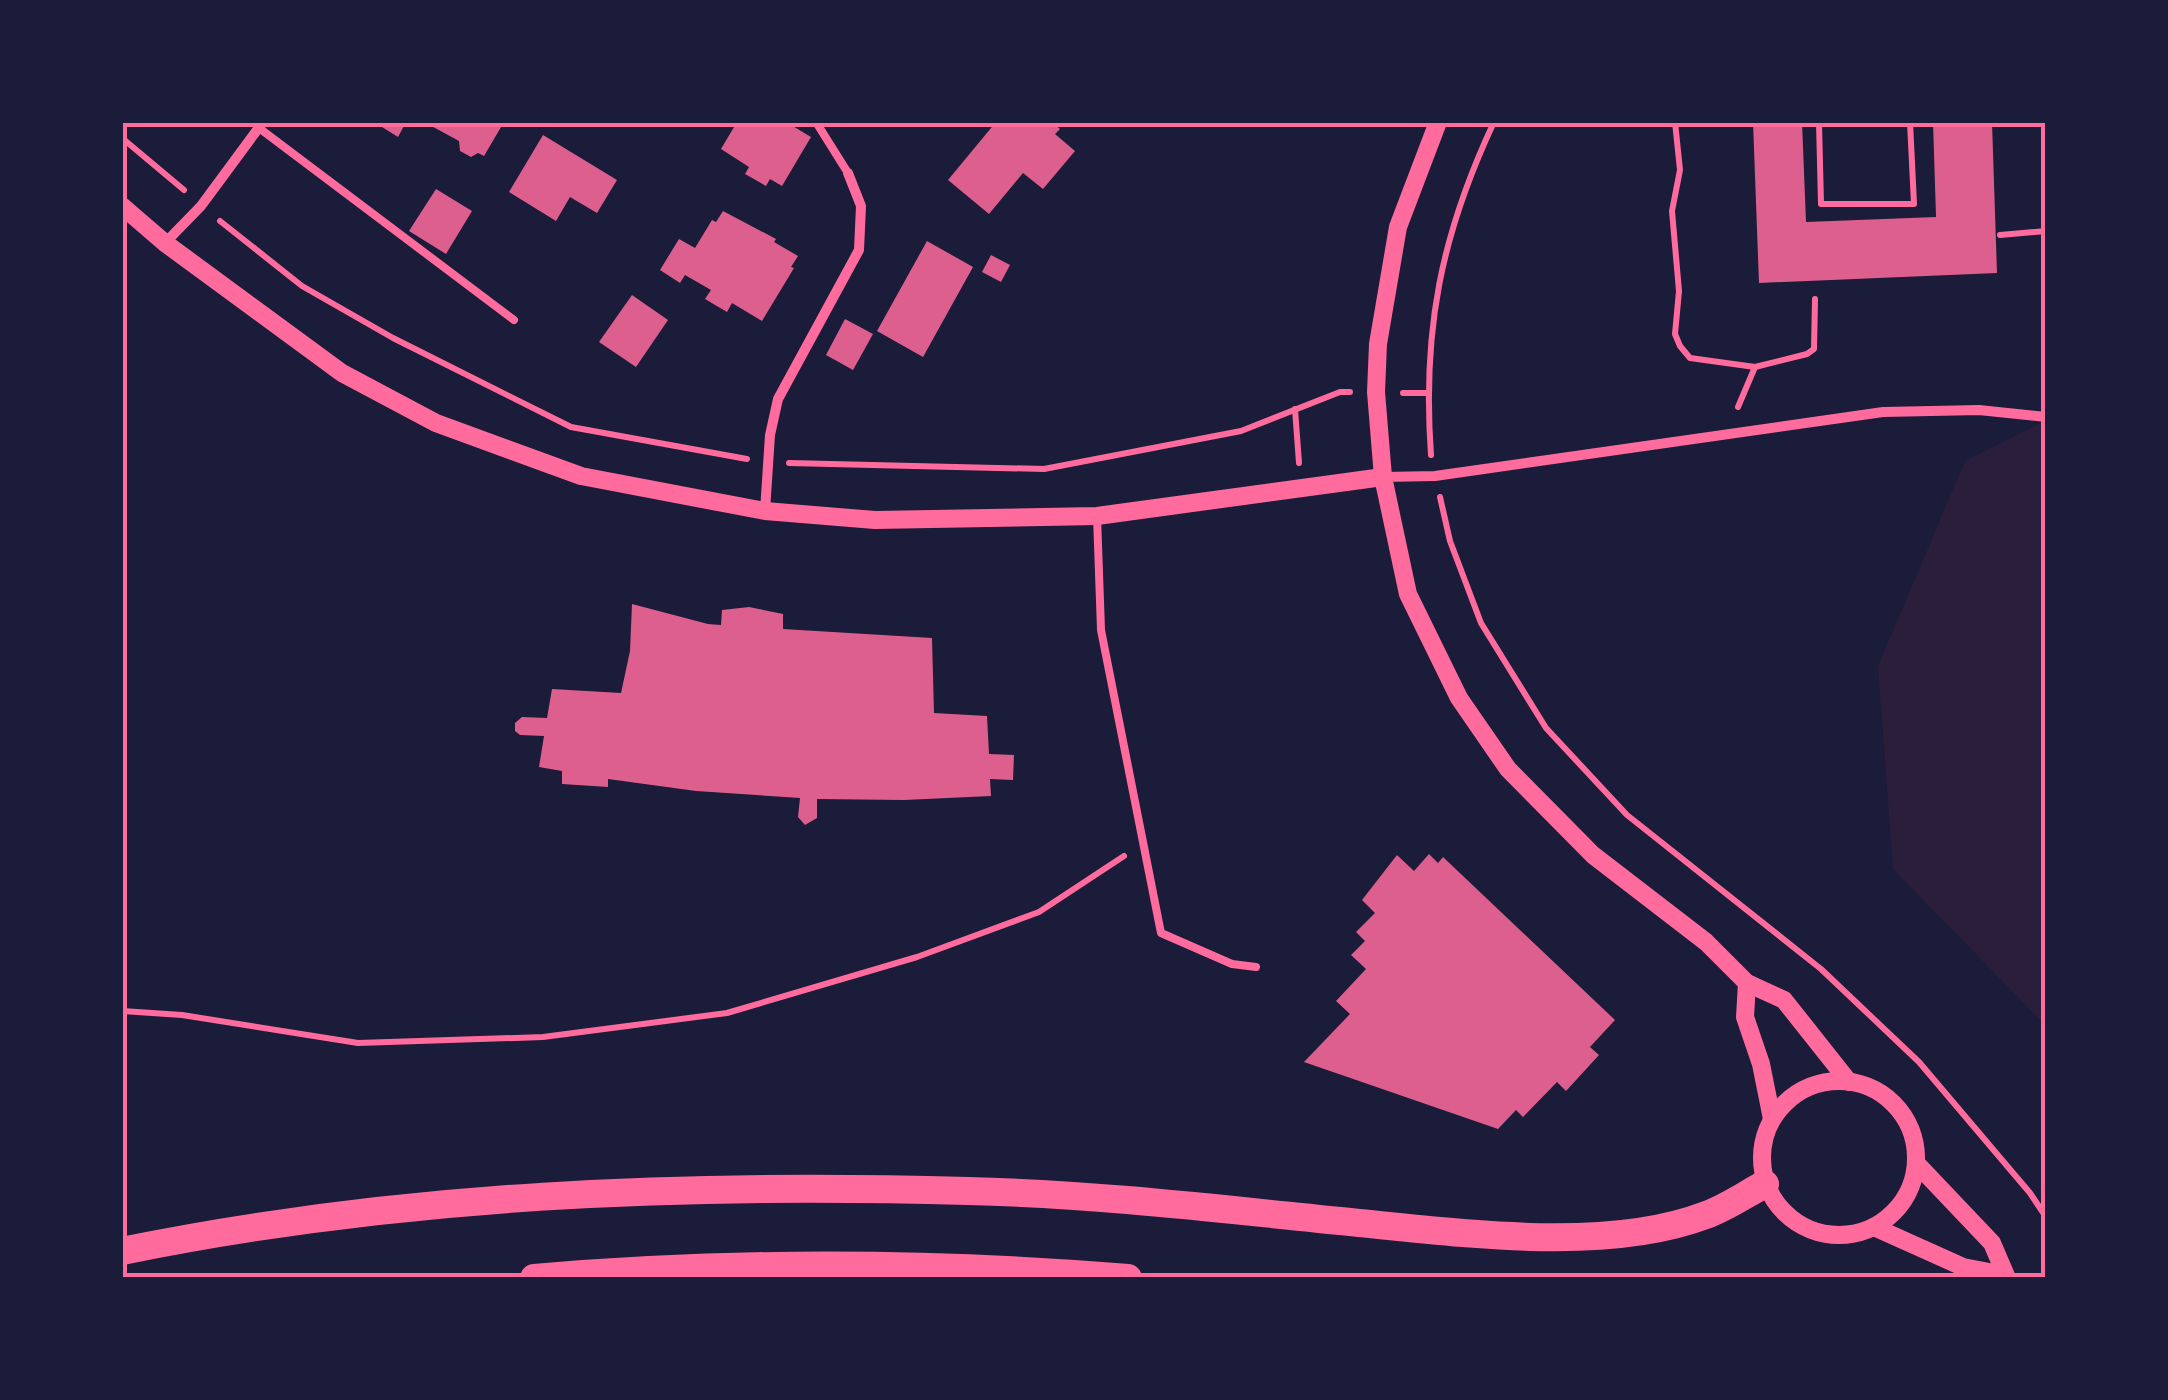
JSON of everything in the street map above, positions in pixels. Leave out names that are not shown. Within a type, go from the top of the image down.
[{"type":"highway","points":[[122,1251],[230,1229],[473,1200],[812,1189],[1059,1195],[1458,1232],[1618,1234],[1707,1215],[1765,1184]]},
{"type":"highway","points":[[534,1278],[814,1266],[1128,1278]]},
{"type":"street","points":[[1438,122],[1398,228],[1380,326],[1376,392],[1382,478],[1408,594],[1460,698],[1508,769],[1593,855],[1706,942],[1747,983],[1784,1000],[1849,1082]]},
{"type":"street","points":[[165,243],[201,206],[261,125]]},
{"type":"street","points":[[765,511],[778,399],[860,250],[861,206],[848,173]]},
{"type":"street","points":[[122,206],[165,243],[342,372],[436,423],[580,476],[765,511],[875,520],[1097,516],[1382,478],[1435,476],[1883,412],[1980,410],[2046,417]]},
{"type":"street","points":[[1747,983],[1745,1017],[1761,1064],[1772,1120]]},
{"type":"street","points":[[1831,1081],[1849,1082],[1885,1095],[1904,1115],[1916,1142],[1916,1164],[1907,1197],[1888,1219],[1862,1234],[1832,1236],[1804,1228],[1780,1210],[1765,1184],[1760,1157],[1766,1129],[1781,1106],[1803,1088],[1831,1081]]},
{"type":"street","points":[[1916,1164],[1992,1243],[2006,1276]]},
{"type":"street","points":[[1874,1227],[1963,1268],[2006,1276]]},
{"type":"lane","points":[[816,122],[848,173]]},
{"type":"lane","points":[[261,125],[514,320]]},
{"type":"lane","points":[[1097,516],[1102,630],[1161,933],[1232,964],[1256,967]]},
{"type":"path","points":[[1494,122],[1446,253],[1432,314],[1427,394],[1435,476],[1450,541],[1481,623],[1546,728],[1626,815],[1821,970],[1919,1062],[2030,1192],[2046,1217]]},
{"type":"path","points":[[1676,122],[1680,170],[1672,211],[1680,292],[1675,334],[1680,346],[1690,358],[1755,367],[1814,349],[1815,299]]},
{"type":"path","points":[[1820,122],[1821,204],[1914,204],[1910,122]]},
{"type":"path","points":[[122,138],[302,286],[393,338],[571,428],[768,462],[1044,469],[1242,431],[1340,392],[1427,394]]},
{"type":"path","points":[[2000,235],[2046,231]]},
{"type":"path","points":[[1735,433],[1738,405],[1755,367]]},
{"type":"path","points":[[1295,409],[1300,488]]},
{"type":"path","points":[[122,1011],[182,1015],[358,1043],[543,1037],[727,1013],[917,957],[1040,912],[1144,842]]},
{"type":"shaded area","points":[[2045,421],[2045,1025],[1893,869],[1878,666],[1965,461]]},
{"type":"building","points":[[374,122],[406,122],[398,137]]},
{"type":"building","points":[[424,122],[504,122],[484,156],[478,153],[471,157],[460,151],[459,141]]},
{"type":"building","points":[[737,122],[786,122],[811,137],[782,186],[770,179],[766,186],[745,174],[749,167],[721,149]]},
{"type":"building","points":[[996,122],[1052,122],[1060,129],[1055,134],[1075,151],[1043,189],[1023,173],[989,214],[948,180]]},
{"type":"building","points":[[1753,122],[1802,122],[1806,222],[1936,217],[1933,122],[1992,122],[1997,273],[1759,283]]},
{"type":"building","points":[[543,135],[617,180],[597,213],[570,197],[556,221],[509,192]]},
{"type":"building","points":[[436,189],[472,211],[446,254],[409,231]]},
{"type":"building","points":[[723,211],[776,239],[774,242],[798,256],[762,321],[732,303],[727,312],[705,299],[711,290],[685,275],[680,283],[660,270],[679,239],[695,248],[712,220],[716,222]]},
{"type":"building","points":[[927,241],[973,267],[923,357],[877,331]]},
{"type":"building","points":[[991,255],[1010,265],[1001,282],[982,272]]},
{"type":"building","points":[[632,295],[668,320],[636,367],[599,342]]},
{"type":"building","points":[[845,319],[873,334],[853,370],[826,355]]},
{"type":"building","points":[[632,604],[708,624],[721,625],[722,610],[749,607],[783,614],[783,629],[932,638],[934,713],[987,716],[989,754],[1014,755],[1013,780],[990,779],[991,796],[817,799],[817,818],[805,825],[798,817],[800,798],[696,791],[608,779],[608,787],[562,784],[562,771],[539,767],[544,736],[520,735],[515,731],[515,723],[522,717],[547,718],[552,689],[621,693],[630,651]]},
{"type":"building","points":[[1429,854],[1438,863],[1443,857],[1615,1020],[1590,1047],[1599,1055],[1566,1091],[1557,1082],[1523,1117],[1516,1110],[1498,1129],[1304,1062],[1350,1014],[1336,1001],[1366,969],[1351,955],[1365,941],[1356,932],[1375,913],[1362,900],[1397,855],[1414,871]]}]
